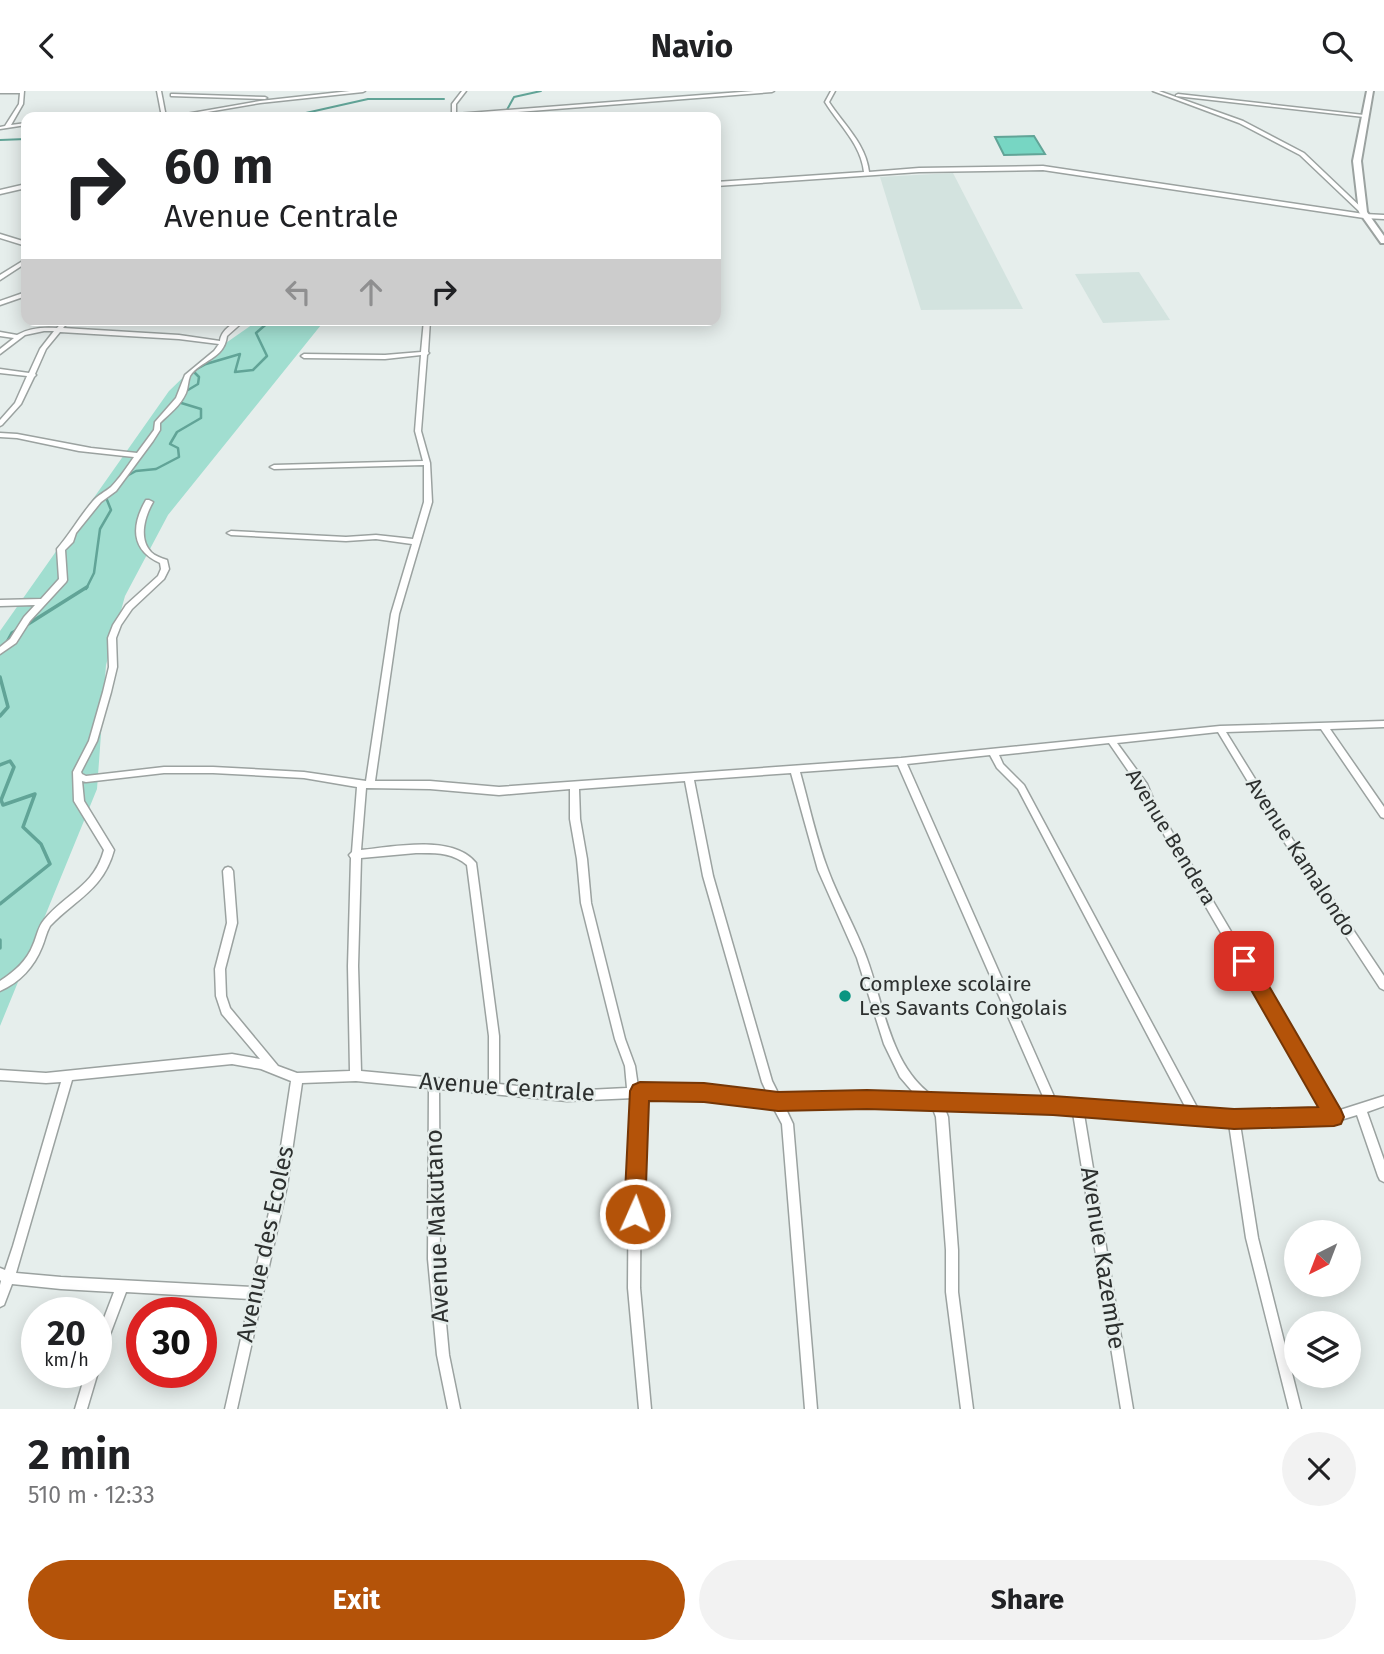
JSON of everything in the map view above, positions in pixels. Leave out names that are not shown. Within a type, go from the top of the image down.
[{"type":"main road","points":[[1370,91],[1357,161],[1363,214],[1384,241]]},
{"type":"street","points":[[0,92],[22,91],[21,104],[7,127]]},
{"type":"street","points":[[226,91],[249,103]]},
{"type":"street","points":[[265,91],[269,99]]},
{"type":"street","points":[[199,112],[269,99],[363,91]]},
{"type":"street","points":[[454,112],[454,104],[464,91]]},
{"type":"street","points":[[500,112],[772,91]]},
{"type":"street","points":[[833,91],[827,102],[861,149],[868,165],[867,173]]},
{"type":"street","points":[[1154,91],[1241,122],[1302,154],[1363,214]]},
{"type":"street","points":[[1154,91],[1364,116]]},
{"type":"street","points":[[163,112],[160,94],[234,95],[269,99]]},
{"type":"street","points":[[0,128],[21,125]]},
{"type":"street","points":[[721,184],[867,173],[1043,168],[1384,217]]},
{"type":"street","points":[[0,192],[21,187]]},
{"type":"street","points":[[0,236],[21,242]]},
{"type":"street","points":[[0,278],[21,264]]},
{"type":"street","points":[[0,303],[21,296]]},
{"type":"street","points":[[0,424],[18,404],[40,355],[62,326]]},
{"type":"street","points":[[0,651],[13,641],[27,619],[64,577],[60,565],[61,549],[70,540],[73,532],[98,500],[113,489],[157,430],[159,420],[177,404],[184,391],[187,375],[204,359],[218,351],[224,335],[235,326]]},
{"type":"street","points":[[356,1076],[352,975],[354,855],[395,614],[429,502],[427,463],[418,431],[427,326]]},
{"type":"street","points":[[0,352],[16,337],[33,331],[179,337],[223,343]]},
{"type":"street","points":[[0,334],[16,337]]},
{"type":"street","points":[[304,356],[385,357],[426,353]]},
{"type":"street","points":[[0,371],[33,375]]},
{"type":"street","points":[[0,435],[21,434],[43,442],[111,454],[139,455]]},
{"type":"street","points":[[274,467],[427,463]]},
{"type":"street","points":[[0,986],[22,972],[32,957],[47,922],[98,878],[105,867],[109,850],[79,801],[79,766],[93,741],[107,692],[113,667],[112,638],[117,625],[129,607],[166,569],[164,562],[148,553],[140,534],[141,516],[149,502]]},
{"type":"street","points":[[231,533],[346,539],[376,537],[417,542]]},
{"type":"street","points":[[0,603],[43,602]]},
{"type":"street","points":[[79,777],[86,779],[164,770],[213,770],[304,775],[366,784],[430,785],[484,791],[575,787],[901,761],[1220,729],[1384,724]]},
{"type":"street","points":[[1324,727],[1384,814]]},
{"type":"street","name":"Avenue Kamalondo","points":[[1220,729],[1288,840],[1384,985]]},
{"type":"street","name":"Avenue Bendera","points":[[1112,741],[1118,753],[1141,779],[1151,804],[1334,1117]]},
{"type":"street","points":[[993,752],[1000,766],[1021,787],[1196,1117]]},
{"type":"street","points":[[901,761],[1053,1105]]},
{"type":"street","points":[[794,768],[823,870],[862,958],[889,1044],[915,1088],[937,1104],[943,1124],[953,1250],[952,1292],[967,1409]]},
{"type":"street","points":[[689,776],[709,876],[767,1082],[787,1124],[811,1409]]},
{"type":"street","points":[[575,787],[575,819],[586,903],[617,1030],[636,1092],[634,1288],[645,1409]]},
{"type":"street","points":[[354,855],[430,848],[457,852],[466,856],[471,863],[494,1036],[494,1088]]},
{"type":"street","points":[[229,871],[232,923],[220,969],[221,996],[226,1010],[276,1070]]},
{"type":"street","points":[[0,1075],[46,1078],[232,1059],[254,1062],[298,1078]]},
{"type":"street","points":[[0,1301],[5,1276],[21,1248],[51,1129],[68,1076]]},
{"type":"street","name":"Avenue Centrale","points":[[298,1078],[356,1076],[421,1080],[434,1085],[567,1096],[704,1092],[778,1102],[867,1100],[937,1104],[1053,1105],[1234,1119],[1334,1117],[1384,1101]]},
{"type":"street","name":"Avenue des Ecoles","points":[[231,1409],[281,1186],[298,1078]]},
{"type":"street","name":"Avenue Makutano","points":[[434,1085],[434,1259],[443,1355],[454,1409]]},
{"type":"street","name":"Avenue Kazembe","points":[[1078,1108],[1127,1409]]},
{"type":"street","points":[[1361,1109],[1384,1176]]},
{"type":"street","points":[[1234,1119],[1243,1196],[1295,1409]]},
{"type":"street","points":[[5,1276],[256,1293]]},
{"type":"street","points":[[112,1313],[122,1286]]},
{"type":"street","points":[[81,1409],[87,1388]]},
{"type":"shaded area","points":[[1034,136],[1045,154],[1004,155],[995,137]]},
{"type":"shaded area","points":[[953,173],[1023,309],[921,310],[880,177]]},
{"type":"shaded area","points":[[1139,272],[1170,320],[1103,323],[1075,274]]},
{"type":"shaded area","points":[[250,326],[320,326],[168,515],[125,596],[106,665],[97,789],[0,1026],[0,631],[169,391],[200,361]]},
{"type":"waterway","points":[[506,112],[514,97],[541,91]]},
{"type":"waterway","points":[[310,112],[368,99],[444,99]]},
{"type":"waterway","points":[[0,140],[21,139]]},
{"type":"waterway","points":[[183,393],[198,384],[199,377],[193,371],[206,364],[240,354],[235,372],[253,370],[267,356],[256,333],[264,326]]},
{"type":"waterway","points":[[123,478],[136,471],[156,469],[179,457],[178,448],[170,444],[177,432],[201,418],[201,409],[178,402]]},
{"type":"waterway","points":[[87,587],[94,573],[100,529],[111,510],[105,495]]},
{"type":"waterway","points":[[25,626],[87,587]]},
{"type":"waterway","points":[[6,644],[12,633],[19,629]]},
{"type":"waterway","points":[[0,677],[8,707],[0,716]]},
{"type":"waterway","points":[[0,765],[10,761],[14,767],[1,800],[3,805],[35,794],[23,827],[41,844],[50,864],[0,904]]},
{"type":"waterway","points":[[0,940],[0,948]]},
{"type":"place","name":"Complexe scolaire Les Savants Congolais","points":[[845,996]]},
{"type":"route","points":[[635,1214],[635,1149],[640,1091],[704,1092],[778,1102],[867,1100],[937,1104],[1053,1105],[1234,1119],[1334,1117],[1244,961]]}]
